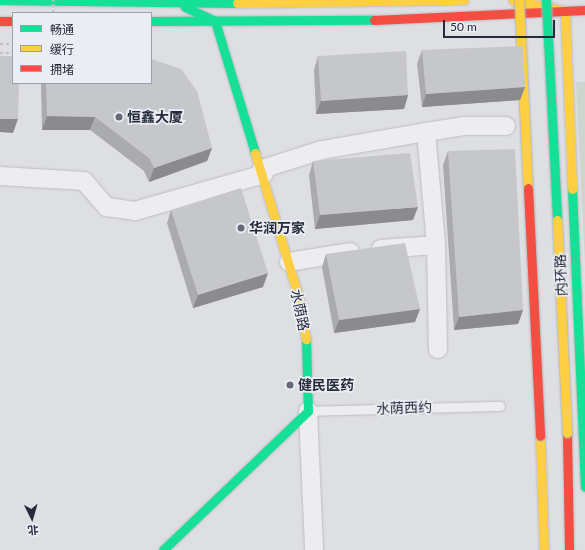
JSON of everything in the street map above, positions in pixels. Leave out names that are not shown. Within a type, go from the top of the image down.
[{"type":"main road","points":[[0,0],[176,4],[464,0]]},
{"type":"main road","points":[[513,0],[565,11]]},
{"type":"main road","name":"内环路","points":[[519,0],[544,550]]},
{"type":"main road","name":"内环路","points":[[546,0],[567,433],[569,550]]},
{"type":"main road","points":[[176,4],[215,21]]},
{"type":"main road","points":[[152,21],[362,20],[585,10]]},
{"type":"main road","points":[[565,11],[585,487]]},
{"type":"main road","points":[[0,21],[12,21]]},
{"type":"main road","name":"水荫路","points":[[215,21],[263,171],[289,262],[308,350],[308,411]]},
{"type":"main road","points":[[163,550],[308,411]]},
{"type":"street","points":[[0,176],[84,181],[107,208],[135,211],[263,171],[322,150],[464,126],[506,126]]},
{"type":"street","points":[[426,132],[436,245],[438,349]]},
{"type":"street","points":[[289,262],[329,254],[436,245]]},
{"type":"street","points":[[308,411],[314,550]]},
{"type":"lane","name":"水荫西约","points":[[308,411],[500,406]]},
{"type":"path","points":[[53,12],[54,0]]},
{"type":"path","points":[[0,44],[11,44]]},
{"type":"path","points":[[0,53],[12,53]]},
{"type":"shaded area","points":[[576,82],[585,82],[585,263]]},
{"type":"building","points":[[523,46],[525,87],[426,94],[422,50]]},
{"type":"building","points":[[406,51],[408,95],[321,101],[318,56]]},
{"type":"building","points":[[0,56],[12,56],[12,84],[19,84],[18,119],[0,119]]},
{"type":"building","name":"恒鑫大厦","points":[[152,59],[181,69],[197,91],[212,148],[154,168],[149,158],[95,117],[47,116],[46,84],[152,84]]},
{"type":"building","points":[[515,149],[523,310],[459,317],[448,151]]},
{"type":"building","points":[[410,153],[418,207],[320,215],[313,161]]},
{"type":"building","points":[[241,188],[268,273],[198,295],[171,210]]},
{"type":"building","points":[[405,243],[420,309],[339,320],[326,254]]},
{"type":"traffic: fast","points":[[0,0],[237,3]]},
{"type":"traffic: fast","points":[[546,0],[557,220]]},
{"type":"traffic: fast","points":[[185,7],[215,21]]},
{"type":"traffic: fast","points":[[152,21],[374,20]]},
{"type":"traffic: fast","points":[[215,21],[255,153]]},
{"type":"traffic: fast","points":[[572,189],[585,487]]},
{"type":"traffic: fast","points":[[163,550],[308,411],[306,339]]},
{"type":"traffic: slow","points":[[237,3],[464,0]]},
{"type":"traffic: slow","points":[[513,0],[565,11],[572,189]]},
{"type":"traffic: slow","points":[[519,0],[528,188]]},
{"type":"traffic: slow","points":[[255,153],[299,299],[306,339]]},
{"type":"traffic: slow","points":[[557,220],[567,433]]},
{"type":"traffic: slow","points":[[540,436],[544,550]]},
{"type":"traffic: jam","points":[[374,20],[585,10]]},
{"type":"traffic: jam","points":[[0,21],[12,21]]},
{"type":"traffic: jam","points":[[528,188],[540,436]]},
{"type":"traffic: jam","points":[[567,433],[569,550]]},
{"type":"place","name":"恒鑫大厦","points":[[119,117]]},
{"type":"place","name":"华润万家","points":[[241,228]]},
{"type":"place","name":"健民医药","points":[[290,385]]}]
